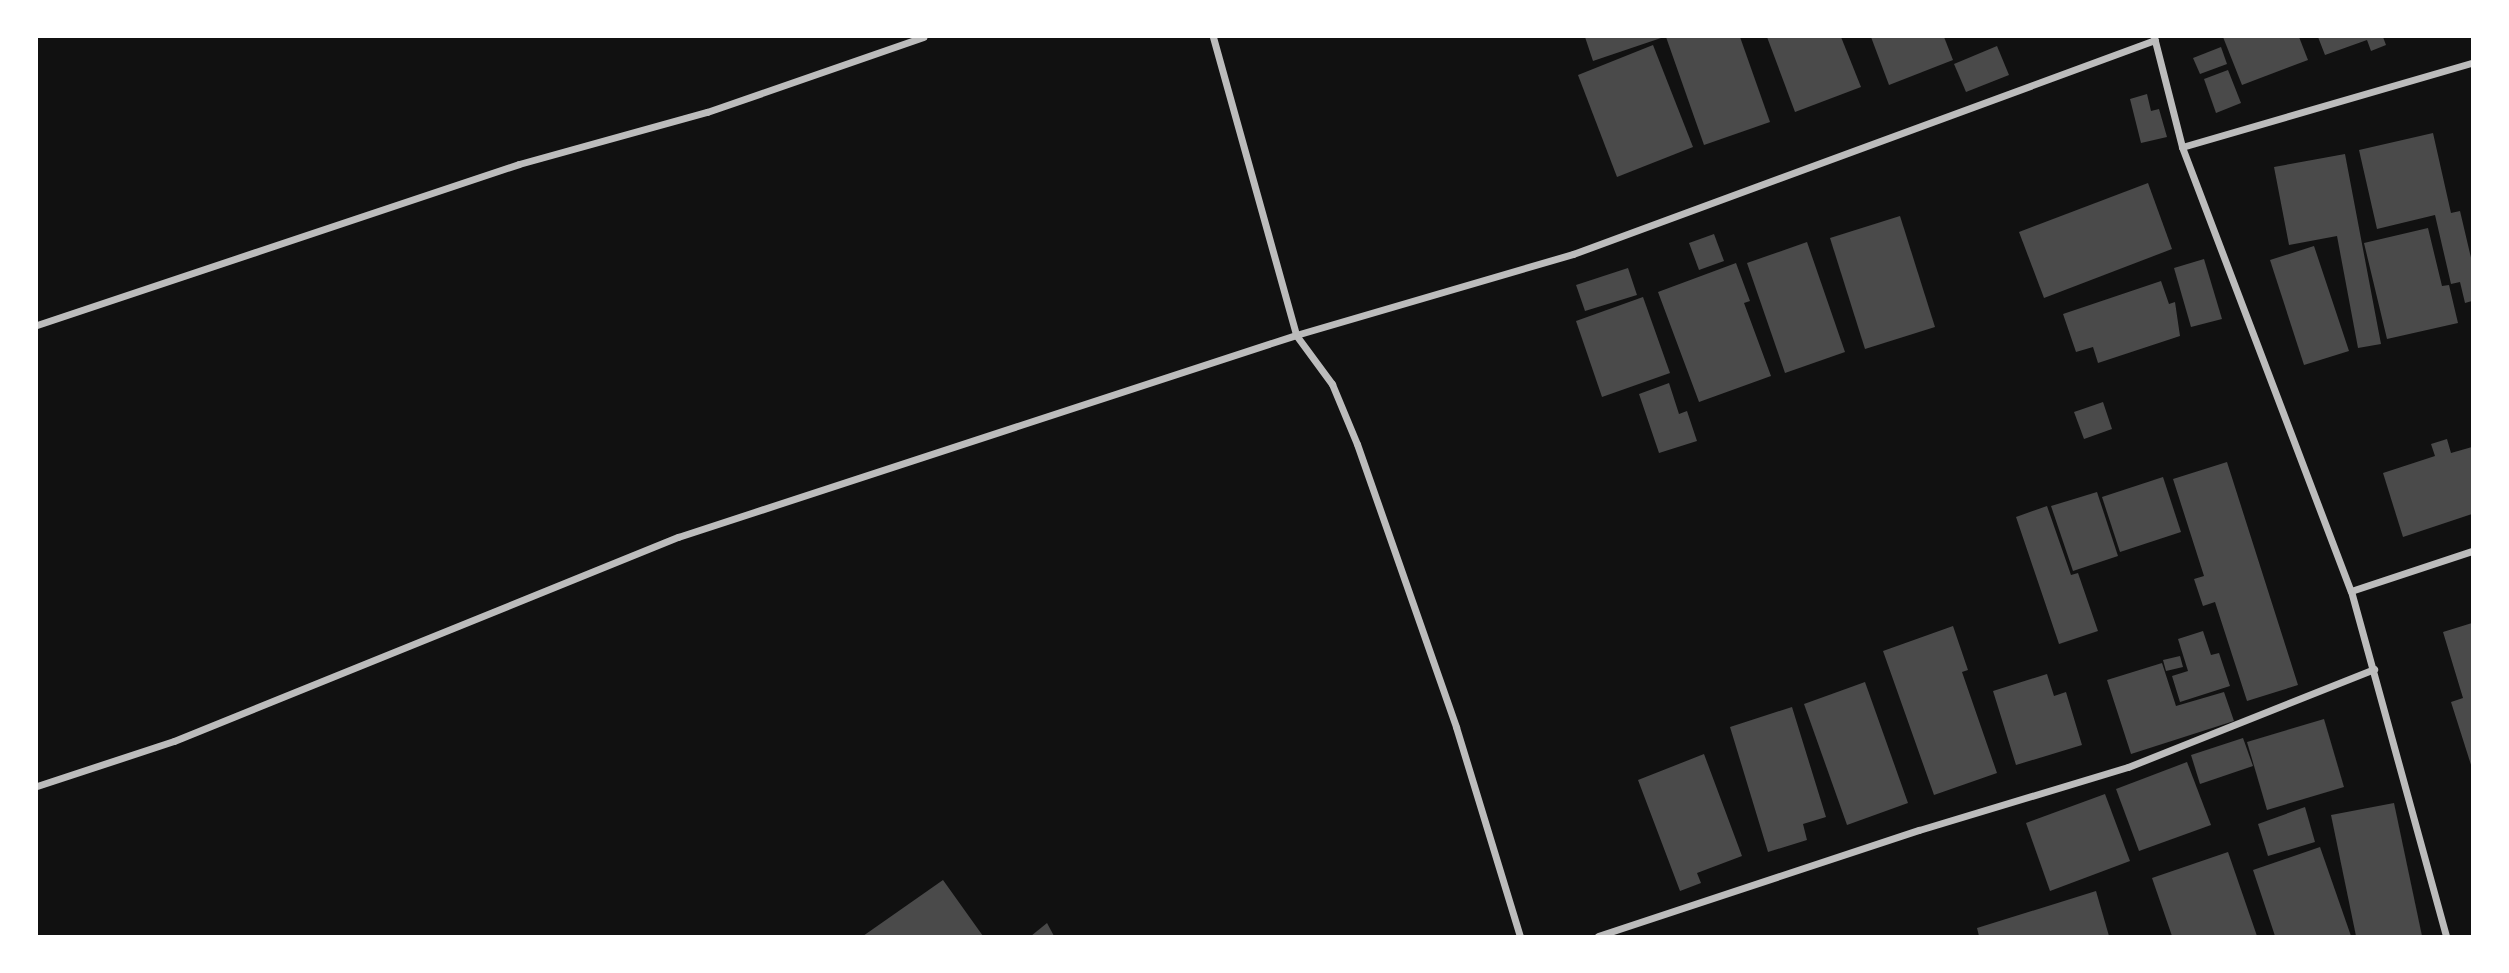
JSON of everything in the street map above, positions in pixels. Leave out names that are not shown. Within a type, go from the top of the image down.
[{"type":"street","points":[[37,325],[519,164],[707,112],[923,37]]},
{"type":"street","points":[[1213,37],[1296,335],[1332,384],[1357,444],[1456,727],[1520,936]]},
{"type":"street","points":[[37,786],[174,741],[678,537],[1296,335],[1573,254],[2154,38],[2182,147],[2351,591],[2446,936]]},
{"type":"street","points":[[2182,147],[2472,63]]},
{"type":"street","points":[[2351,591],[2472,551]]},
{"type":"street","points":[[1598,936],[1920,830],[2128,767],[2374,669]]},
{"type":"building","points":[[1585,37],[1664,37],[1593,61]]},
{"type":"building","points":[[1666,37],[1740,37],[1770,122],[1704,145]]},
{"type":"building","points":[[1767,37],[1841,37],[1861,87],[1795,112]]},
{"type":"building","points":[[1871,37],[1944,37],[1953,60],[1889,85]]},
{"type":"building","points":[[2223,37],[2299,37],[2308,60],[2242,85]]},
{"type":"building","points":[[2318,37],[2383,37],[2386,45],[2371,51],[2367,40],[2325,55]]},
{"type":"building","points":[[1653,45],[1693,147],[1617,177],[1578,75]]},
{"type":"building","points":[[1997,46],[2009,75],[1966,92],[1954,64]]},
{"type":"building","points":[[2221,47],[2227,64],[2200,74],[2193,58]]},
{"type":"building","points":[[2228,70],[2241,103],[2216,113],[2204,79]]},
{"type":"building","points":[[2147,94],[2151,111],[2159,109],[2167,137],[2141,143],[2130,99]]},
{"type":"building","points":[[2433,133],[2451,213],[2460,211],[2472,262],[2472,301],[2465,303],[2460,282],[2451,284],[2435,215],[2377,229],[2359,150]]},
{"type":"building","points":[[2345,154],[2381,344],[2358,348],[2337,236],[2289,245],[2274,167]]},
{"type":"building","points":[[2148,183],[2172,249],[2044,298],[2019,232]]},
{"type":"building","points":[[1900,216],[1935,327],[1865,349],[1830,238]]},
{"type":"building","points":[[2428,228],[2442,286],[2449,285],[2458,323],[2387,339],[2364,243]]},
{"type":"building","points":[[1714,234],[1724,261],[1699,270],[1689,243]]},
{"type":"building","points":[[1807,242],[1845,352],[1785,373],[1747,263]]},
{"type":"building","points":[[2314,246],[2349,351],[2304,365],[2270,260]]},
{"type":"building","points":[[2204,259],[2222,319],[2191,327],[2174,268]]},
{"type":"building","points":[[1736,263],[1750,301],[1744,303],[1771,376],[1699,402],[1658,292]]},
{"type":"building","points":[[1628,268],[1637,295],[1585,311],[1576,285]]},
{"type":"building","points":[[2161,281],[2169,304],[2175,302],[2180,336],[2098,363],[2093,347],[2076,352],[2063,314]]},
{"type":"building","points":[[1643,297],[1670,373],[1602,397],[1576,321]]},
{"type":"building","points":[[1669,383],[1679,414],[1687,411],[1697,441],[1659,453],[1639,394]]},
{"type":"building","points":[[2103,402],[2112,429],[2084,439],[2074,412]]},
{"type":"building","points":[[2447,439],[2451,453],[2472,447],[2472,514],[2403,537],[2383,473],[2435,456],[2431,444]]},
{"type":"building","points":[[2227,462],[2298,685],[2247,701],[2215,602],[2203,606],[2194,579],[2204,576],[2173,479]]},
{"type":"building","points":[[2163,477],[2181,532],[2120,552],[2102,497]]},
{"type":"building","points":[[2097,492],[2118,556],[2073,571],[2051,506]]},
{"type":"building","points":[[2047,506],[2071,575],[2078,573],[2098,631],[2059,644],[2016,517]]},
{"type":"building","points":[[2472,623],[2472,768],[2451,702],[2463,698],[2443,632]]},
{"type":"building","points":[[1953,626],[1968,670],[1962,672],[1997,773],[1934,795],[1883,651]]},
{"type":"building","points":[[2203,631],[2211,655],[2219,653],[2230,686],[2180,702],[2172,676],[2188,671],[2178,639]]},
{"type":"building","points":[[2180,656],[2183,667],[2166,671],[2163,660]]},
{"type":"building","points":[[2162,663],[2176,706],[2224,692],[2234,721],[2131,754],[2107,680]]},
{"type":"building","points":[[2047,674],[2054,696],[2066,692],[2082,745],[2016,765],[1993,691]]},
{"type":"building","points":[[1865,682],[1908,803],[1847,825],[1804,704]]},
{"type":"building","points":[[1792,707],[1826,817],[1803,824],[1807,840],[1768,852],[1730,727]]},
{"type":"building","points":[[2324,719],[2344,787],[2267,810],[2247,742]]},
{"type":"building","points":[[2243,738],[2253,766],[2200,784],[2191,755]]},
{"type":"building","points":[[1704,754],[1742,856],[1697,873],[1701,883],[1680,891],[1638,780]]},
{"type":"building","points":[[2187,762],[2211,825],[2139,851],[2116,789]]},
{"type":"building","points":[[2105,794],[2130,861],[2050,891],[2026,823]]},
{"type":"building","points":[[2394,803],[2422,936],[2356,936],[2331,815]]},
{"type":"building","points":[[2305,807],[2315,842],[2268,856],[2258,824]]},
{"type":"building","points":[[2320,847],[2351,936],[2275,936],[2253,870]]},
{"type":"building","points":[[2228,852],[2257,936],[2172,936],[2152,878]]},
{"type":"building","points":[[943,880],[983,936],[863,936]]},
{"type":"building","points":[[2096,891],[2109,936],[1979,936],[1977,928]]},
{"type":"building","points":[[1047,923],[1054,936],[1031,936]]}]
